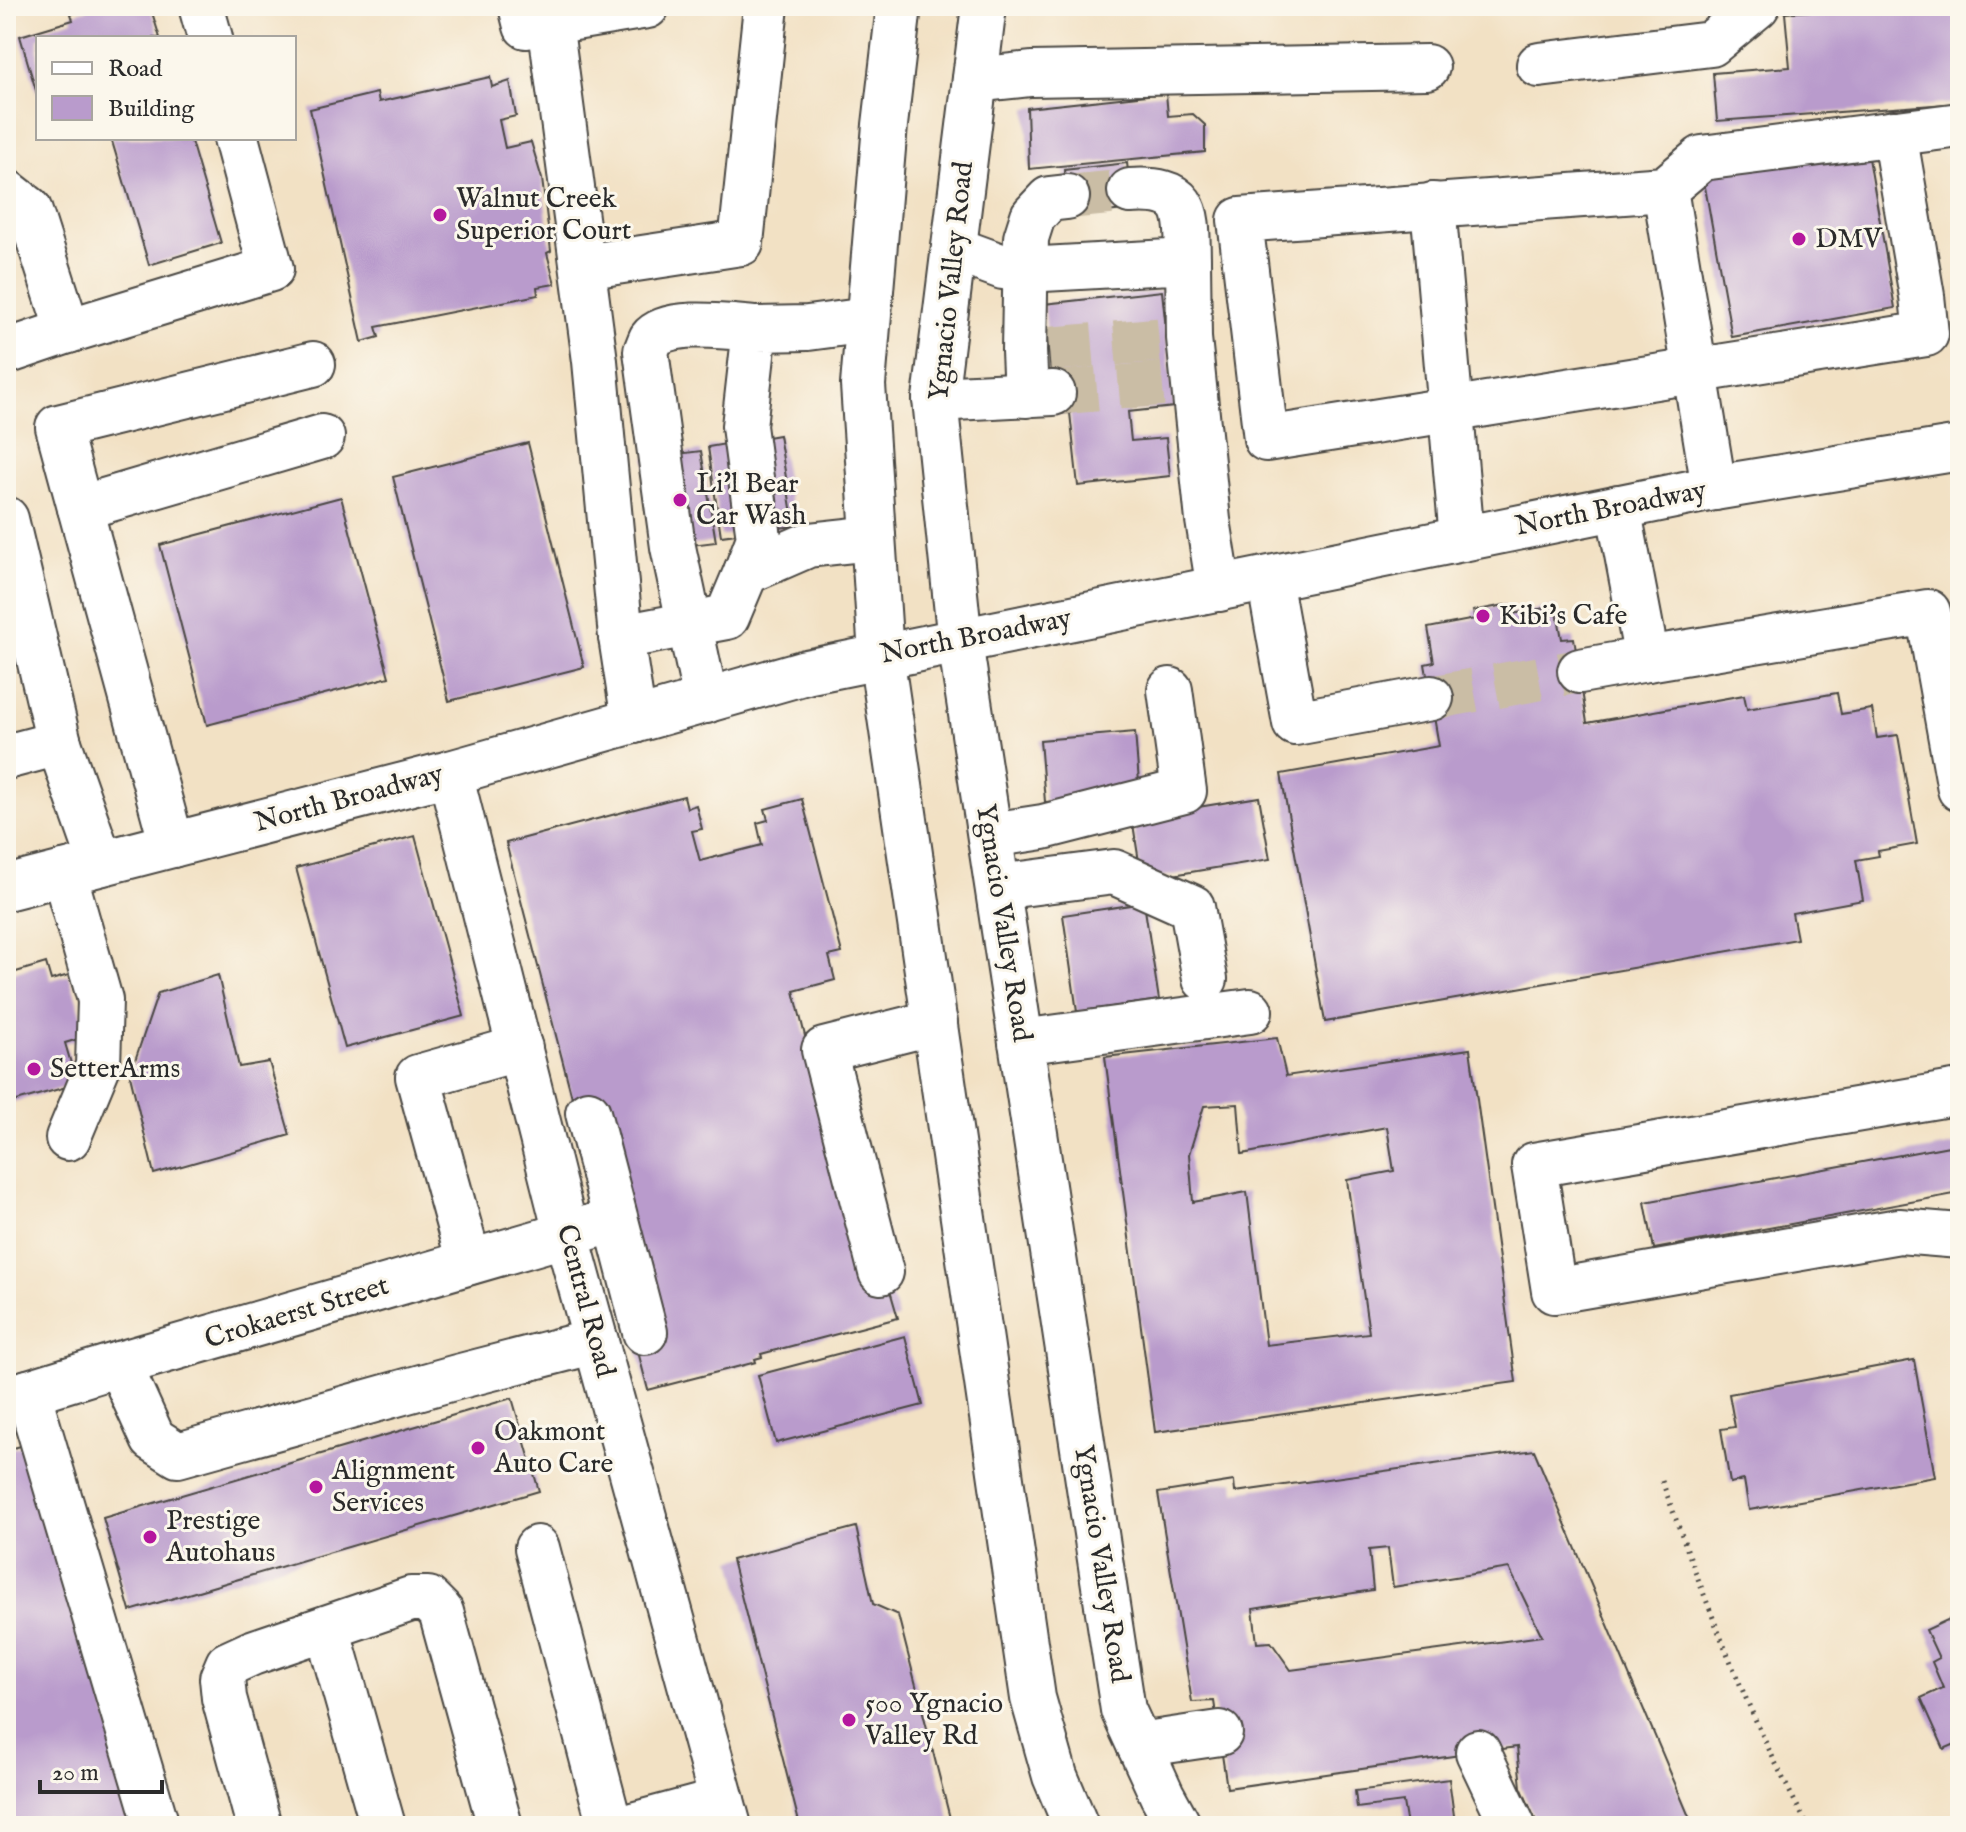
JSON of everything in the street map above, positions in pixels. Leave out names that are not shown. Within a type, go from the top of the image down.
[{"type":"main road","points":[[201,6],[209,36]]},
{"type":"main road","points":[[634,721],[621,637],[583,267],[535,14],[647,6]]},
{"type":"main road","points":[[583,267],[741,243],[766,6]]},
{"type":"main road","points":[[899,6],[885,125],[863,385],[881,655],[1033,1698],[1055,1776],[1076,1826]]},
{"type":"main road","name":"Ygnacio Valley Road","points":[[984,6],[935,399],[960,642],[1123,1710],[1179,1826]]},
{"type":"main road","points":[[1539,65],[1711,44],[1757,6]]},
{"type":"main road","points":[[975,80],[1031,74],[1427,67]]},
{"type":"main road","points":[[1894,133],[1926,334],[1266,439],[1240,220],[1665,189],[1702,158],[1894,133],[1960,125]]},
{"type":"main road","points":[[6,352],[271,269],[237,140]]},
{"type":"main road","points":[[1130,191],[1154,189],[1163,192],[1182,205],[1187,216],[1188,261],[1178,338],[1219,589]]},
{"type":"main road","points":[[1665,189],[1714,488]]},
{"type":"main road","points":[[6,191],[29,209],[68,331]]},
{"type":"main road","points":[[935,399],[1040,394],[1025,270],[1026,238],[1033,216],[1049,199],[1067,197]]},
{"type":"main road","points":[[1433,205],[1462,539]]},
{"type":"main road","points":[[954,249],[1003,267],[1025,270],[1188,261]]},
{"type":"main road","points":[[706,701],[673,547],[646,351],[652,338],[665,329],[692,325],[808,328],[868,320]]},
{"type":"main road","points":[[621,637],[727,617],[759,538],[744,426],[755,329]]},
{"type":"main road","points":[[172,845],[58,427],[313,364]]},
{"type":"main road","points":[[80,508],[322,437]]},
{"type":"main road","name":"North Broadway","points":[[6,888],[450,773],[806,672],[881,655],[960,642],[1714,488],[1960,448]]},
{"type":"main road","points":[[1618,507],[1647,659]]},
{"type":"main road","points":[[6,519],[59,743],[82,868],[100,1000],[98,1066],[68,1138]]},
{"type":"main road","points":[[746,572],[808,545],[873,538]]},
{"type":"main road","points":[[1269,579],[1295,723],[1431,698]]},
{"type":"main road","points":[[1580,671],[1928,612],[1960,789]]},
{"type":"main road","points":[[990,835],[1043,827],[1184,791],[1170,690]]},
{"type":"main road","points":[[6,757],[59,743]]},
{"type":"main road","name":"Central Road","points":[[450,773],[520,1048],[567,1111],[586,1228],[596,1341],[725,1813]]},
{"type":"main road","points":[[998,887],[1114,872],[1192,907],[1205,979]]},
{"type":"main road","points":[[1021,1042],[1250,1011]]},
{"type":"main road","points":[[881,1272],[824,1050],[935,1022]]},
{"type":"main road","points":[[469,1262],[418,1077],[520,1048]]},
{"type":"main road","points":[[1960,1092],[1534,1165],[1554,1291],[1899,1231],[1960,1236]]},
{"type":"main road","points":[[567,1111],[645,1332]]},
{"type":"main road","name":"Crokaerst Street","points":[[17,1396],[586,1228]]},
{"type":"main road","points":[[119,1364],[153,1439],[178,1455],[596,1341]]},
{"type":"main road","points":[[17,1396],[157,1826]]},
{"type":"main road","points":[[537,1548],[610,1826]]},
{"type":"main road","points":[[259,1826],[224,1698],[222,1678],[228,1664],[411,1599],[428,1599],[441,1612],[500,1826]]},
{"type":"main road","points":[[327,1628],[383,1826]]},
{"type":"main road","points":[[1139,1745],[1220,1733]]},
{"type":"main road","points":[[1478,1752],[1513,1826]]},
{"type":"main road","points":[[629,1826],[725,1813]]},
{"type":"path","points":[[1662,1481],[1711,1617],[1780,1776],[1808,1826]]},
{"type":"building","points":[[99,6],[150,6],[159,36],[36,36],[36,91],[20,36],[73,20],[71,14]]},
{"type":"building","points":[[1879,6],[1960,6],[1960,103],[1717,121],[1713,73],[1790,67],[1785,13]]},
{"type":"building","name":"Walnut Creek Superior Court","points":[[490,77],[492,87],[510,81],[516,116],[499,120],[505,148],[531,142],[542,179],[551,251],[547,253],[555,284],[537,287],[538,295],[376,327],[379,337],[362,342],[310,109],[377,93],[379,102]]},
{"type":"building","points":[[1166,93],[1168,116],[1193,114],[1205,125],[1205,152],[1029,169],[1027,108]]},
{"type":"building","points":[[112,140],[191,140],[221,243],[149,265]]},
{"type":"building","name":"DMV","points":[[1866,141],[1895,308],[1732,337],[1702,170]]},
{"type":"building","points":[[1127,163],[1133,209],[1071,216],[1064,170]]},
{"type":"building","points":[[1162,291],[1174,407],[1128,412],[1131,441],[1166,438],[1170,476],[1078,486],[1070,413],[1055,414],[1044,304]]},
{"type":"building","points":[[779,435],[794,526],[721,536],[708,447]]},
{"type":"building","points":[[528,443],[584,667],[449,701],[393,477]]},
{"type":"building","name":"Li'l Bear Car Wash","points":[[701,451],[716,542],[659,549],[645,458]]},
{"type":"building","points":[[341,497],[389,677],[207,725],[160,545]]},
{"type":"building","points":[[1505,605],[1507,615],[1556,606],[1562,639],[1574,638],[1587,723],[1744,695],[1747,709],[1837,693],[1841,714],[1872,709],[1877,738],[1898,735],[1917,844],[1878,851],[1879,856],[1856,860],[1863,900],[1792,913],[1797,939],[1325,1022],[1281,774],[1439,746],[1425,664],[1434,662],[1428,628],[1475,619],[1473,611]]},
{"type":"building","points":[[1135,732],[1140,795],[1045,802],[1040,740]]},
{"type":"building","points":[[684,796],[687,808],[696,805],[702,829],[692,831],[700,861],[762,845],[757,823],[768,820],[765,809],[802,799],[842,953],[829,956],[835,980],[794,991],[805,1036],[823,1032],[889,1239],[891,1294],[898,1318],[761,1354],[762,1357],[755,1359],[756,1362],[648,1390],[506,843]]},
{"type":"building","points":[[1259,797],[1270,859],[1142,880],[1132,818]]},
{"type":"building","points":[[415,836],[464,1016],[345,1048],[296,868]]},
{"type":"building","points":[[1144,903],[1159,1000],[1077,1012],[1063,915]]},
{"type":"building","points":[[46,963],[51,980],[69,975],[88,1036],[65,1043],[77,1084],[6,1104],[6,975]]},
{"type":"building","points":[[218,975],[239,1067],[269,1062],[290,1135],[154,1174],[130,1075],[158,993]]},
{"type":"building","points":[[1277,1038],[1286,1076],[1470,1049],[1516,1382],[1155,1432],[1105,1057]],"holes":[[[1238,1104],[1242,1154],[1387,1127],[1394,1171],[1347,1180],[1369,1333],[1266,1345],[1247,1192],[1193,1202],[1189,1154],[1204,1106]]]},
{"type":"building","points":[[1960,1144],[1960,1193],[1654,1249],[1645,1202]]},
{"type":"building","points":[[905,1336],[923,1405],[776,1443],[758,1375]]},
{"type":"building","points":[[1914,1360],[1935,1477],[1749,1510],[1744,1480],[1730,1483],[1721,1429],[1735,1427],[1729,1394]]},
{"type":"building","points":[[512,1398],[539,1491],[130,1611],[103,1518]]},
{"type":"building","points":[[28,1444],[139,1826],[6,1826],[6,1450]]},
{"type":"building","points":[[1534,1450],[1693,1826],[1538,1826],[1521,1787],[1517,1747],[1227,1788],[1214,1701],[1192,1702],[1158,1493],[1234,1481],[1235,1492]],"holes":[[[1388,1548],[1393,1587],[1509,1568],[1542,1636],[1291,1670],[1271,1642],[1257,1643],[1253,1609],[1373,1590],[1369,1550]]]},
{"type":"building","name":"500 Ygnacio Valley Rd","points":[[856,1527],[873,1604],[898,1615],[952,1826],[800,1826],[732,1560]]},
{"type":"building","points":[[1960,1614],[1960,1742],[1944,1749],[1921,1698],[1943,1688],[1932,1662],[1939,1658],[1926,1630]]},
{"type":"building","points":[[1449,1779],[1455,1823],[1407,1826],[1403,1802],[1357,1808],[1355,1791]]},
{"type":"tunnel","points":[[1067,197],[1130,191]]},
{"type":"tunnel","points":[[1049,349],[1167,339]]},
{"type":"tunnel","points":[[1053,393],[1171,383]]},
{"type":"tunnel","points":[[1431,698],[1580,671]]},
{"type":"place","name":"Walnut Creek Superior Court","points":[[440,215]]},
{"type":"place","name":"DMV","points":[[1799,239]]},
{"type":"place","name":"Li'l Bear Car Wash","points":[[680,500]]},
{"type":"place","name":"Kibi's Cafe","points":[[1483,616]]},
{"type":"place","name":"SetterArms","points":[[34,1069]]},
{"type":"place","name":"Oakmont Auto Care","points":[[478,1448]]},
{"type":"place","name":"Alignment Services","points":[[316,1487]]},
{"type":"place","name":"Prestige Autohaus","points":[[150,1537]]},
{"type":"place","name":"500 Ygnacio Valley Rd","points":[[849,1720]]}]
